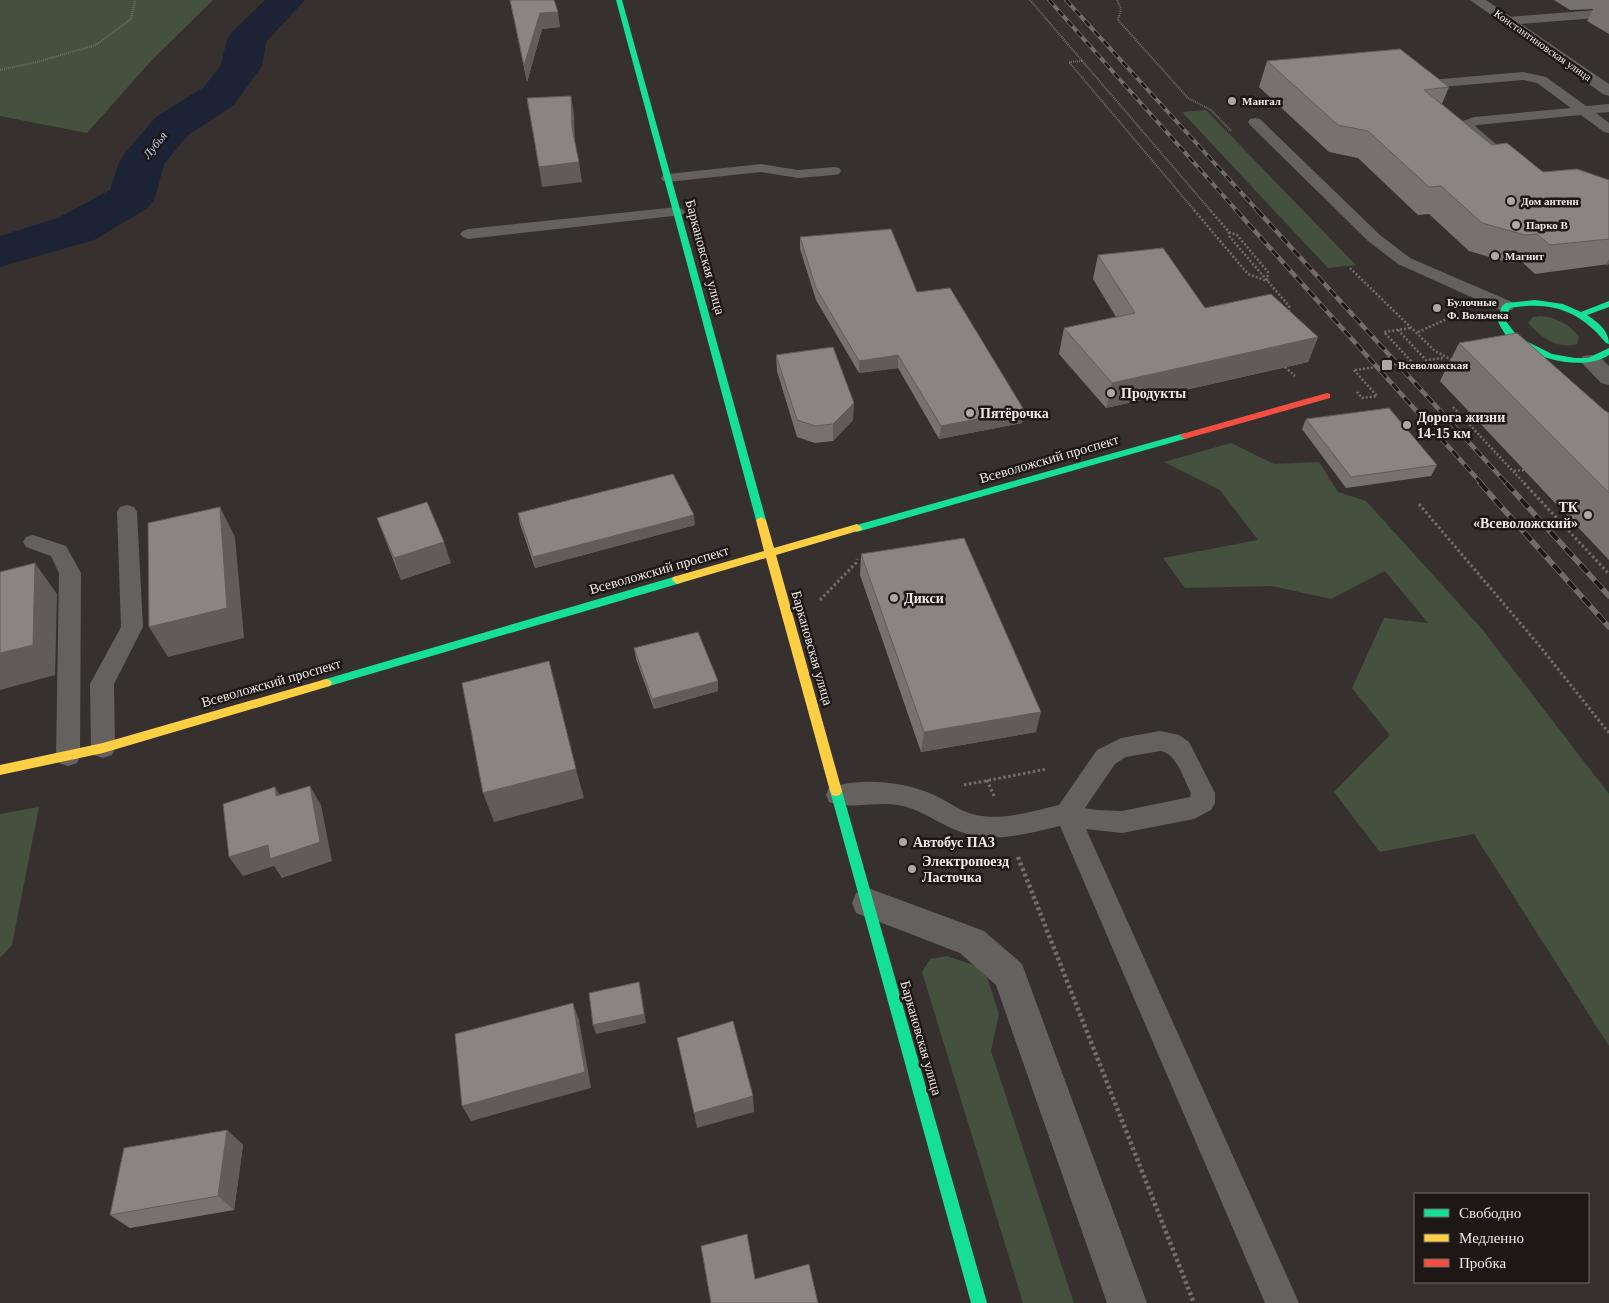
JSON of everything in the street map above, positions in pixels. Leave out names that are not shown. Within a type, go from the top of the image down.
[{"type":"street","name":"Баркановская улица","points":[[619,0],[770,553],[979,1303]]},
{"type":"street","name":"Константиновская улица","points":[[1477,0],[1609,91]]},
{"type":"street","points":[[1609,341],[1603,330],[1583,314],[1552,304],[1525,302],[1506,306],[1501,320],[1513,338],[1541,353],[1566,360],[1600,356],[1609,378]]},
{"type":"street","points":[[1583,314],[1609,304]]},
{"type":"street","name":"Всеволожский проспект","points":[[0,770],[103,748],[770,553],[1326,396]]},
{"type":"street","points":[[868,902],[972,942],[1010,975],[1126,1303]]},
{"type":"lane","points":[[1508,22],[1609,13]]},
{"type":"lane","points":[[1430,84],[1523,76],[1533,77],[1541,80],[1609,129]]},
{"type":"lane","points":[[1498,152],[1469,128],[1468,124],[1474,121],[1609,108]]},
{"type":"lane","points":[[1255,122],[1374,238],[1404,261],[1506,306]]},
{"type":"lane","points":[[668,178],[761,168],[798,174],[834,170]]},
{"type":"lane","points":[[468,234],[677,212]]},
{"type":"lane","points":[[103,748],[102,684],[132,627],[127,512]]},
{"type":"lane","points":[[33,542],[59,551],[70,573],[68,756]]},
{"type":"lane","points":[[838,795],[878,792],[917,798],[946,814],[976,826],[1006,826],[1067,814],[1097,821],[1122,822],[1194,808],[1202,802],[1203,793],[1180,749],[1171,742],[1160,741],[1121,748],[1106,757],[1067,814]]},
{"type":"lane","points":[[1067,814],[1282,1303]]},
{"type":"path","points":[[0,70],[37,62],[96,45],[131,19],[135,0]]},
{"type":"path","points":[[1030,0],[1229,232],[1229,236],[1289,306],[1289,314]]},
{"type":"path","points":[[1117,0],[1121,9],[1118,20],[1128,34],[1188,98],[1211,110]]},
{"type":"path","points":[[1082,60],[1069,62],[1248,274],[1267,281]]},
{"type":"path","points":[[1074,73],[1078,72]]},
{"type":"path","points":[[1229,232],[1237,235],[1268,272],[1267,281]]},
{"type":"path","points":[[1350,268],[1443,358]]},
{"type":"path","points":[[1418,332],[1460,313]]},
{"type":"path","points":[[1354,370],[1412,362],[1384,332],[1410,328]]},
{"type":"path","points":[[1397,330],[1426,360],[1443,358],[1461,363]]},
{"type":"path","points":[[1453,407],[1609,574]]},
{"type":"path","points":[[1513,472],[1524,470]]},
{"type":"path","points":[[1419,504],[1538,644],[1609,733]]},
{"type":"path","points":[[819,601],[856,563],[859,553]]},
{"type":"path","points":[[1016,852],[1194,1303]]},
{"type":"green space","points":[[0,0],[213,0],[151,61],[87,133],[0,116]]},
{"type":"green space","points":[[1206,110],[1356,265],[1328,268],[1182,112]]},
{"type":"green space","points":[[1533,317],[1552,318],[1567,325],[1579,337],[1577,344],[1556,344],[1538,333],[1528,323]]},
{"type":"green space","points":[[1231,443],[1274,464],[1319,462],[1338,492],[1366,501],[1482,629],[1609,794],[1609,1046],[1474,834],[1380,852],[1334,792],[1390,735],[1352,688],[1384,618],[1428,623],[1385,571],[1331,599],[1272,586],[1185,588],[1163,558],[1258,540],[1220,490],[1164,462]]},
{"type":"green space","points":[[39,807],[12,945],[0,958],[0,814]]},
{"type":"green space","points":[[947,956],[976,966],[986,974],[999,1014],[991,1051],[1074,1303],[1023,1303],[922,972],[930,959]]},
{"type":"building","points":[[510,0],[554,0],[558,12],[540,13],[524,66]]},
{"type":"building","points":[[1400,49],[1449,87],[1424,90],[1492,145],[1507,143],[1543,172],[1577,169],[1609,180],[1609,239],[1550,245],[1537,234],[1525,235],[1482,223],[1441,186],[1429,187],[1368,131],[1338,125],[1267,61]]},
{"type":"building","points":[[571,96],[572,128],[579,162],[539,167],[527,98]]},
{"type":"building","points":[[891,229],[917,292],[950,288],[1024,410],[941,426],[898,355],[859,361],[816,288],[800,237]]},
{"type":"building","points":[[1163,248],[1205,308],[1271,294],[1318,337],[1112,383],[1064,328],[1135,313],[1098,255]]},
{"type":"building","points":[[1517,333],[1609,413],[1609,493],[1459,343]]},
{"type":"building","points":[[833,347],[854,403],[833,424],[815,426],[797,420],[776,355]]},
{"type":"building","points":[[1389,408],[1437,465],[1351,477],[1306,419]]},
{"type":"building","points":[[673,474],[694,515],[533,557],[518,513]]},
{"type":"building","points":[[427,502],[444,542],[394,558],[377,518]]},
{"type":"building","points":[[220,507],[227,608],[149,627],[148,523]]},
{"type":"building","points":[[964,538],[1041,712],[924,732],[861,554]]},
{"type":"building","points":[[35,563],[33,645],[0,653],[0,572]]},
{"type":"building","points":[[698,632],[718,681],[652,699],[634,648]]},
{"type":"building","points":[[549,661],[576,769],[483,793],[462,683]]},
{"type":"building","points":[[310,786],[320,842],[270,859],[268,845],[229,857],[223,804],[275,787],[276,796]]},
{"type":"building","points":[[639,982],[644,1014],[593,1025],[589,993]]},
{"type":"building","points":[[573,1003],[585,1072],[462,1106],[455,1034]]},
{"type":"building","points":[[733,1021],[753,1096],[694,1113],[677,1038]]},
{"type":"building","points":[[227,1130],[218,1196],[110,1215],[124,1148]]},
{"type":"building","points":[[747,1234],[755,1279],[809,1264],[818,1303],[711,1303],[701,1246]]},
{"type":"waterway","name":"Лубья","points":[[0,252],[76,229],[131,198],[142,162],[172,126],[219,96],[241,66],[247,39],[286,0]]},
{"type":"railway","points":[[1049,0],[1237,211]]},
{"type":"railway","points":[[1066,0],[1258,211]]},
{"type":"railway","points":[[1236,210],[1482,484]]},
{"type":"railway","points":[[1257,210],[1507,484]]},
{"type":"railway","points":[[1480,483],[1609,627]]},
{"type":"railway","points":[[1506,483],[1609,596]]},
{"type":"traffic: fast","points":[[619,0],[761,520]]},
{"type":"traffic: fast","points":[[1609,341],[1599,329],[1576,312],[1549,304],[1521,303],[1506,306],[1501,320],[1515,339],[1524,345],[1562,359],[1588,360],[1600,357],[1609,351]]},
{"type":"traffic: fast","points":[[1583,314],[1609,304]]},
{"type":"traffic: fast","points":[[857,528],[1185,436]]},
{"type":"traffic: fast","points":[[326,683],[677,580]]},
{"type":"traffic: fast","points":[[836,791],[979,1303]]},
{"type":"traffic: slow","points":[[761,520],[836,791]]},
{"type":"traffic: slow","points":[[677,580],[857,528]]},
{"type":"traffic: slow","points":[[0,770],[103,748],[326,683]]},
{"type":"traffic: jam","points":[[1185,436],[1327,396]]},
{"type":"place","name":"Мангал","points":[[1232,101]]},
{"type":"place","name":"Дом антенн","points":[[1511,201]]},
{"type":"place","name":"Парко В","points":[[1516,225]]},
{"type":"place","name":"Магнит","points":[[1495,256]]},
{"type":"place","name":"Булочные Ф. Вольчека","points":[[1437,308]]},
{"type":"place","name":"Всеволожская","points":[[1387,365]]},
{"type":"place","name":"Продукты","points":[[1111,393]]},
{"type":"place","name":"Пятёрочка","points":[[970,413]]},
{"type":"place","name":"Дорога жизни 14-15 км","points":[[1407,425]]},
{"type":"place","name":"ТК «Всеволожский»","points":[[1588,515]]},
{"type":"place","name":"Дикси","points":[[894,598]]},
{"type":"place","name":"Автобус ПАЗ","points":[[903,842]]},
{"type":"place","name":"Электропоезд Ласточка","points":[[912,869]]}]
